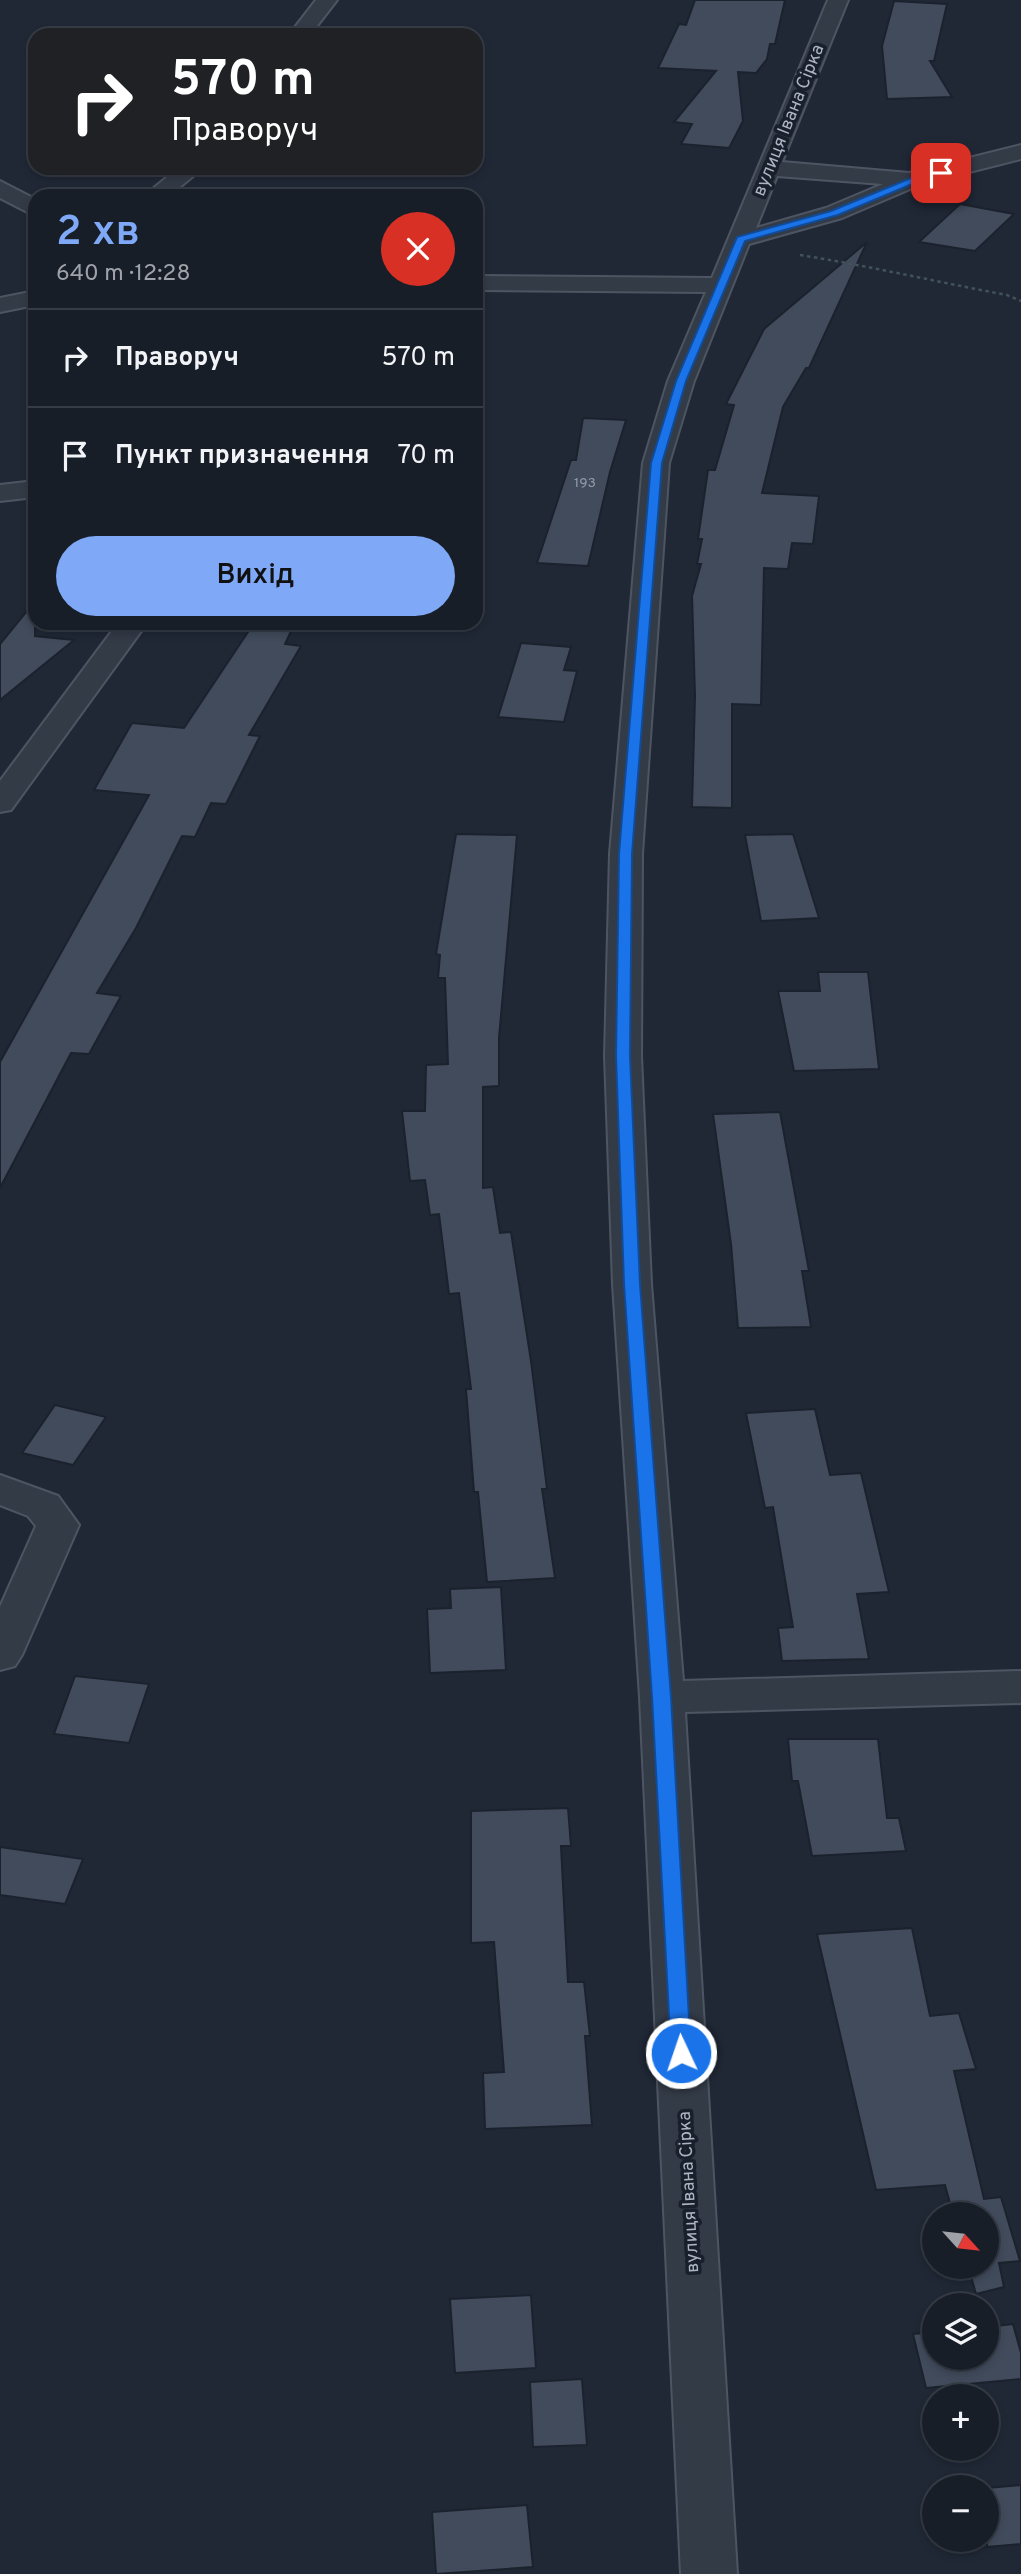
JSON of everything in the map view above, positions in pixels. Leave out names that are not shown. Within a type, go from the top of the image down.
[{"type":"street","points":[[305,28],[327,0]]},
{"type":"street","name":"вулиця Івана Сірка","points":[[709,2574],[662,1697],[632,1284],[623,1056],[626,854],[656,463],[681,381],[838,0]]},
{"type":"street","points":[[740,241],[834,213],[914,180],[1021,152]]},
{"type":"street","points":[[767,168],[914,180]]},
{"type":"street","points":[[164,189],[183,175]]},
{"type":"street","points":[[0,188],[28,205]]},
{"type":"street","points":[[483,283],[722,285]]},
{"type":"street","points":[[0,304],[28,299]]},
{"type":"street","points":[[0,493],[28,490]]},
{"type":"street","points":[[0,803],[128,630]]},
{"type":"street","points":[[0,1489],[43,1506],[58,1525],[0,1656]]},
{"type":"street","points":[[662,1697],[1021,1687]]},
{"type":"path","points":[[740,241],[891,270],[908,277],[1007,295],[1021,301]]},
{"type":"building","points":[[695,0],[785,0],[775,44],[770,44],[767,59],[756,73],[738,72],[743,121],[729,148],[681,144],[692,124],[674,122],[716,71],[658,68],[679,24],[686,25]]},
{"type":"building","points":[[894,1],[947,4],[934,61],[930,61],[952,97],[887,99],[882,46]]},
{"type":"building","points":[[960,204],[1014,214],[975,251],[919,242]]},
{"type":"building","points":[[867,242],[809,368],[806,368],[783,407],[762,493],[819,496],[813,544],[792,543],[788,569],[764,568],[761,705],[732,704],[732,808],[692,807],[695,696],[692,596],[701,564],[697,564],[702,539],[698,539],[708,470],[715,470],[734,405],[726,404],[764,329]]},
{"type":"building","points":[[583,418],[626,420],[610,472],[588,566],[537,563],[571,460],[576,460]]},
{"type":"building","points":[[28,610],[28,630],[35,630],[35,636],[74,640],[0,700],[0,644]]},
{"type":"building","points":[[249,630],[292,630],[285,644],[301,646],[249,735],[260,736],[226,804],[211,803],[195,837],[182,836],[136,928],[97,993],[121,996],[89,1054],[71,1053],[0,1188],[0,1062],[149,795],[94,790],[132,723],[184,728]]},
{"type":"building","points":[[521,643],[571,647],[564,670],[577,671],[564,722],[498,717]]},
{"type":"building","points":[[456,834],[517,835],[499,1038],[499,1086],[483,1087],[483,1188],[493,1187],[500,1233],[511,1232],[531,1361],[547,1489],[542,1489],[555,1578],[487,1582],[478,1492],[474,1492],[466,1389],[471,1389],[459,1293],[449,1294],[439,1214],[430,1215],[425,1180],[410,1181],[402,1111],[425,1111],[426,1065],[448,1064],[445,978],[438,978],[440,955],[436,954]]},
{"type":"building","points":[[793,834],[819,918],[761,921],[745,835]]},
{"type":"building","points":[[818,972],[868,972],[879,1069],[794,1071],[778,991],[820,991]]},
{"type":"building","points":[[780,1112],[809,1271],[802,1271],[811,1327],[738,1328],[731,1244],[713,1114]]},
{"type":"building","points":[[55,1405],[106,1417],[73,1465],[22,1453]]},
{"type":"building","points":[[815,1409],[830,1475],[861,1473],[889,1592],[857,1594],[869,1659],[782,1661],[778,1628],[793,1627],[773,1507],[765,1508],[746,1413]]},
{"type":"building","points":[[501,1587],[506,1670],[430,1673],[427,1609],[451,1608],[450,1589]]},
{"type":"building","points":[[75,1676],[149,1684],[129,1743],[54,1734]]},
{"type":"building","points":[[788,1739],[878,1739],[887,1818],[899,1818],[906,1851],[812,1856],[798,1781],[792,1781]]},
{"type":"building","points":[[568,1808],[571,1846],[561,1846],[568,1982],[584,1982],[590,2036],[585,2036],[592,2125],[485,2129],[483,2073],[504,2072],[494,1942],[471,1943],[471,1811]]},
{"type":"building","points":[[0,1847],[83,1859],[65,1904],[0,1895]]},
{"type":"building","points":[[912,1928],[930,2016],[959,2013],[976,2069],[954,2071],[984,2199],[1001,2197],[1020,2261],[999,2263],[999,2202],[950,2202],[945,2185],[876,2190],[817,1934]]},
{"type":"building","points":[[999,2263],[1004,2287],[976,2293],[972,2279],[999,2279]]},
{"type":"building","points":[[531,2295],[536,2368],[455,2373],[450,2299]]},
{"type":"building","points":[[1013,2324],[1021,2353],[1021,2379],[968,2384],[925,2384],[913,2334],[922,2333],[922,2370],[999,2370],[999,2326]]},
{"type":"building","points":[[582,2379],[587,2445],[533,2447],[530,2382]]},
{"type":"building","points":[[1021,2485],[1021,2544],[999,2546],[999,2487]]},
{"type":"building","points":[[527,2505],[533,2567],[436,2574],[432,2512]]},
{"type":"route","points":[[681,2053],[662,1697],[632,1284],[623,1056],[626,854],[656,463],[681,381],[741,239],[834,213],[914,180],[941,173]]}]
